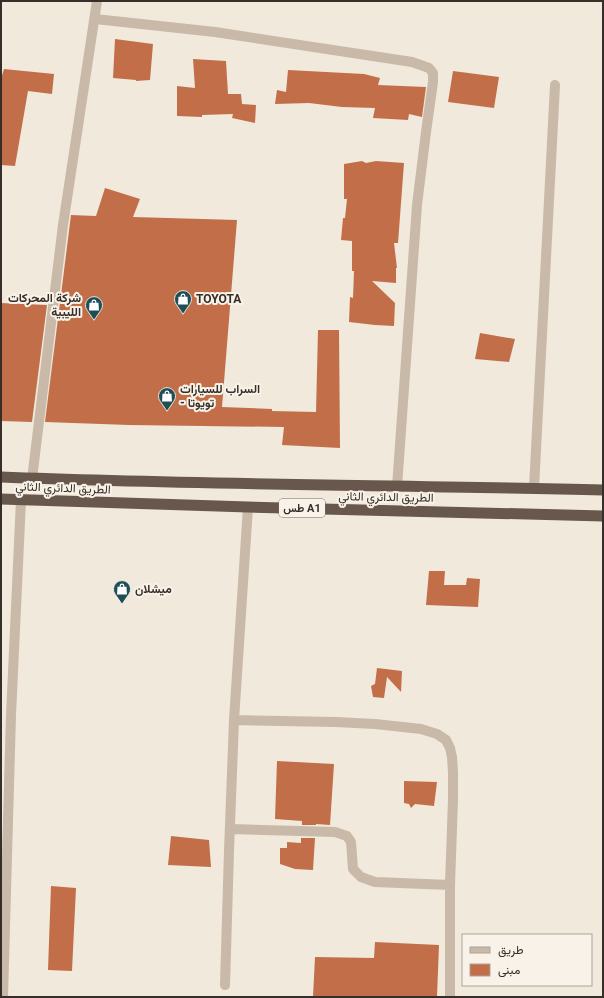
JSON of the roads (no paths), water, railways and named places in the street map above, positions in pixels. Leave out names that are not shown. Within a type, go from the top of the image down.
[{"type":"highway","name":"الطريق الدائري الثاني","points":[[1,477],[32,479],[397,487],[603,490]]},
{"type":"highway","name":"الطريق الدائري الثاني","points":[[1,499],[603,516]]},
{"type":"street","points":[[32,479],[63,225],[97,1]]},
{"type":"street","points":[[95,19],[215,32],[412,62],[428,68],[433,73],[434,82],[417,205],[397,487]]},
{"type":"street","points":[[534,488],[555,85]]},
{"type":"street","points":[[3,997],[11,715],[20,500]]},
{"type":"street","points":[[225,985],[234,720],[248,507]]},
{"type":"street","points":[[234,720],[375,724],[421,729],[437,734],[446,740],[452,757],[453,799],[450,885],[450,997]]},
{"type":"street","points":[[230,829],[335,832],[347,836],[351,842],[353,869],[361,877],[375,882],[450,885]]},
{"type":"place","name":"TOYOTA","points":[[183,314]]},
{"type":"place","name":"شركة المحركات الليبية","points":[[94,320]]},
{"type":"place","name":"السراب للسيارات - تويوتا","points":[[167,411]]},
{"type":"place","name":"ميشلان","points":[[122,604]]}]
